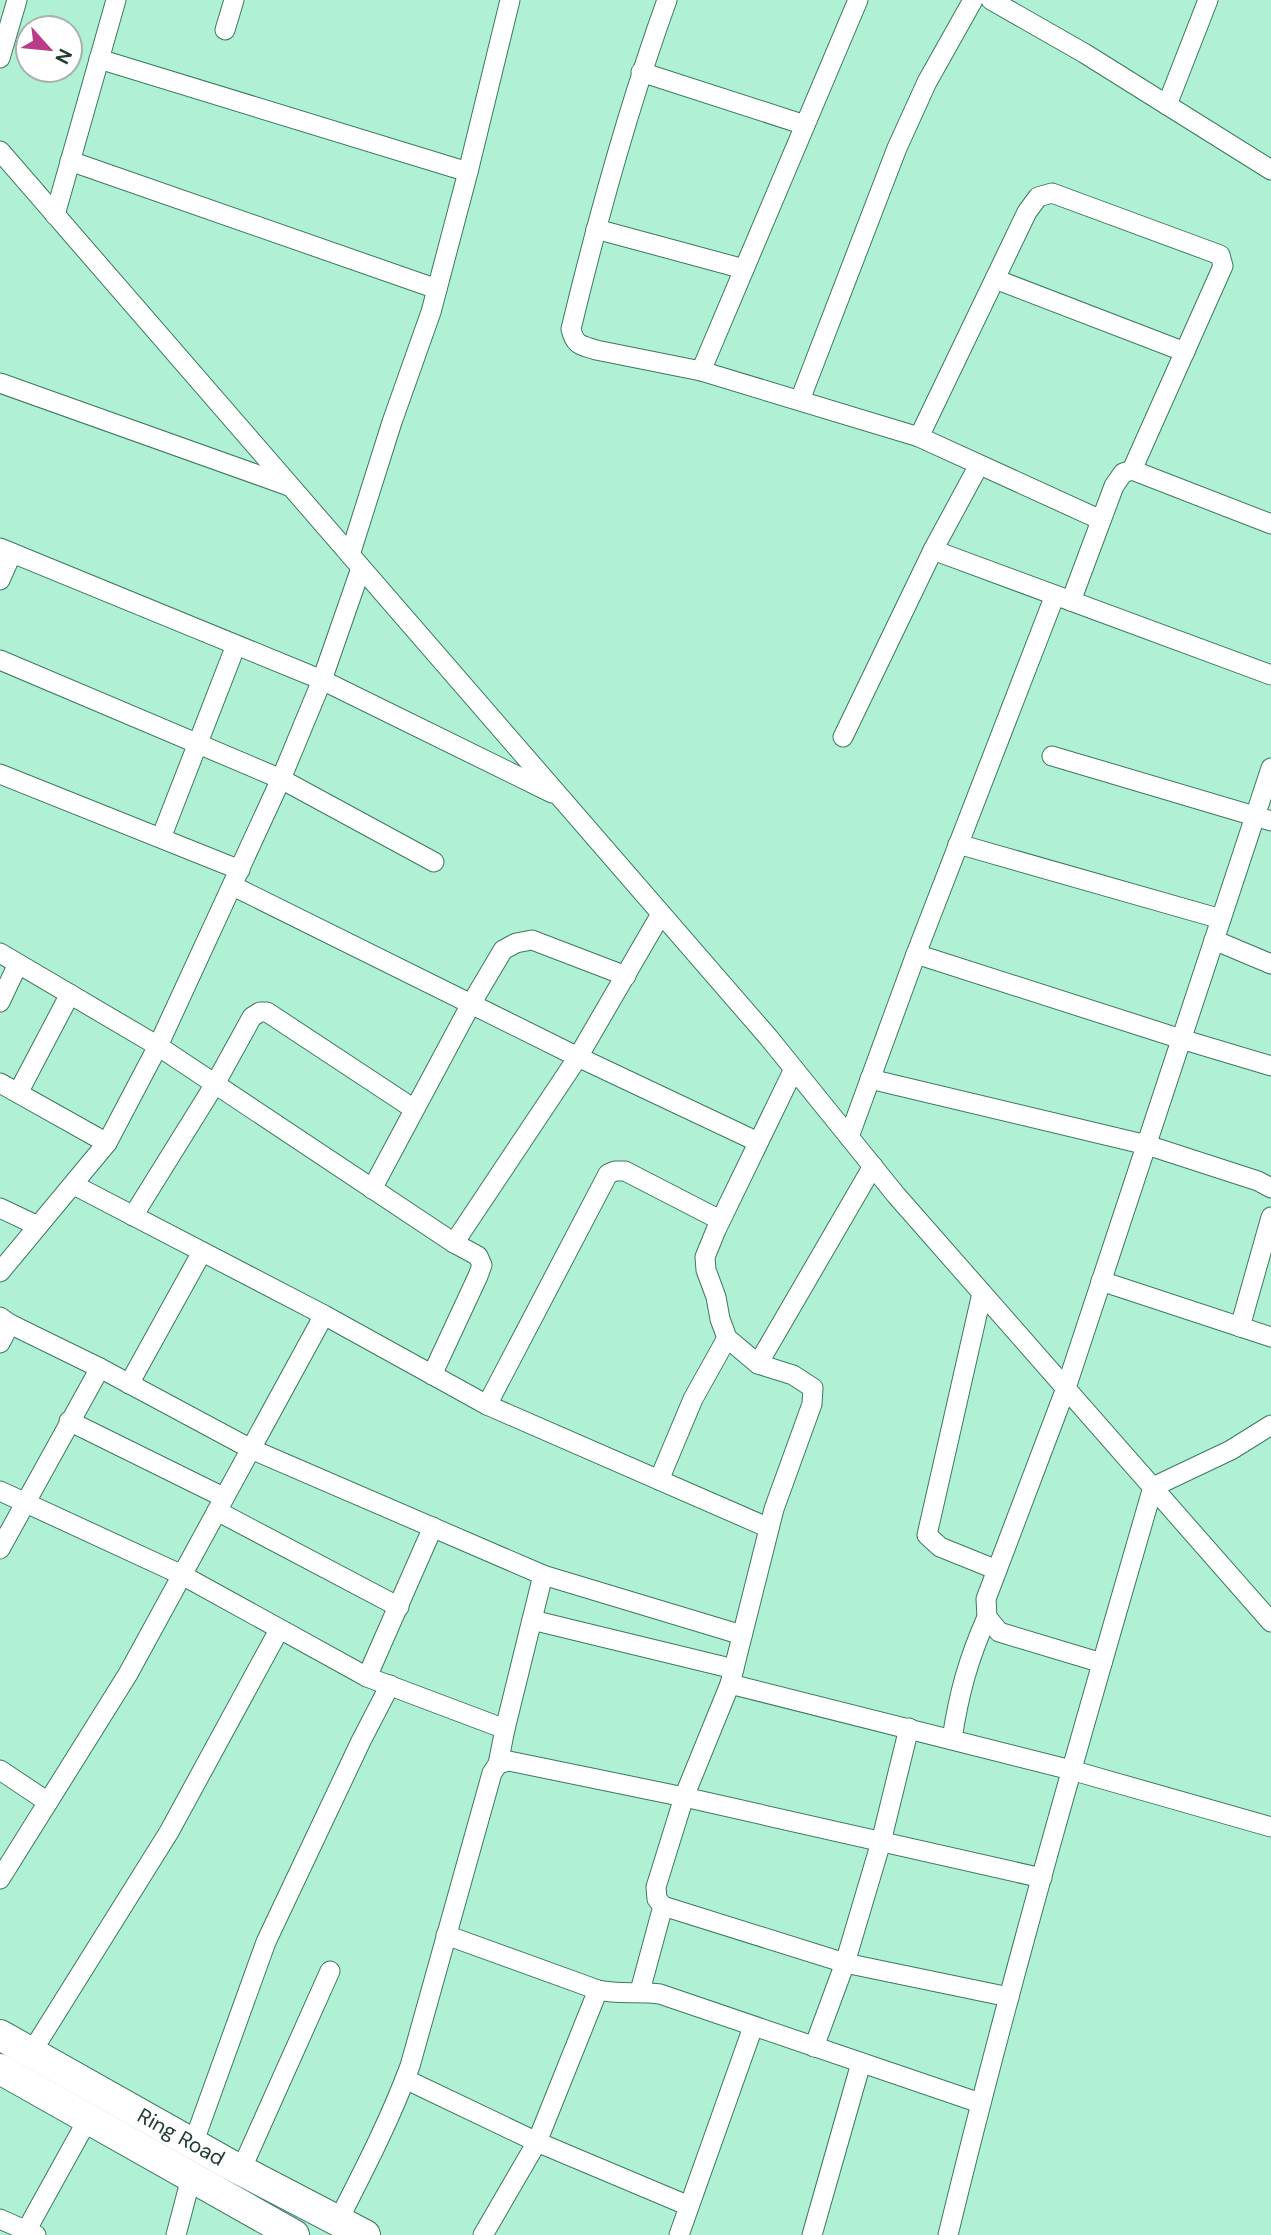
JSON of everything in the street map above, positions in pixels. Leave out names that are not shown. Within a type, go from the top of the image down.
[{"type":"main road","name":"Ring Road","points":[[0,2035],[241,2171],[365,2235]]},
{"type":"main road","name":"Ring Road","points":[[0,2069],[294,2235]]},
{"type":"street","points":[[0,58],[17,0]]},
{"type":"street","points":[[55,215],[116,0]]},
{"type":"street","points":[[225,30],[234,0]]},
{"type":"street","points":[[0,1272],[107,1143],[159,1046],[281,779],[322,680],[392,422],[431,312],[510,0]]},
{"type":"street","points":[[667,0],[641,72],[596,229],[571,329],[574,340],[579,345],[596,350],[701,371],[919,437],[1101,520]]},
{"type":"street","points":[[701,371],[858,0]]},
{"type":"street","points":[[800,400],[897,148],[928,82],[973,0]]},
{"type":"street","points":[[991,0],[1084,53],[1271,170]]},
{"type":"street","points":[[1167,105],[1208,0]]},
{"type":"street","points":[[99,59],[468,172]]},
{"type":"street","points":[[641,72],[805,125]]},
{"type":"street","points":[[0,151],[661,914],[982,1293],[1271,1622]]},
{"type":"street","points":[[70,161],[437,289]]},
{"type":"street","points":[[919,437],[1027,212],[1038,197],[1052,193],[1220,255],[1223,267],[1132,470]]},
{"type":"street","points":[[596,229],[744,269]]},
{"type":"street","points":[[995,279],[1185,352]]},
{"type":"street","points":[[0,383],[290,486]]},
{"type":"street","points":[[843,737],[933,550],[979,465]]},
{"type":"street","points":[[849,1137],[958,845],[1063,598],[1101,520],[1114,486],[1123,472],[1132,470],[1271,524]]},
{"type":"street","points":[[933,550],[1271,675]]},
{"type":"street","points":[[0,580],[6,551],[322,680],[559,796]]},
{"type":"street","points":[[161,838],[236,645]]},
{"type":"street","points":[[0,660],[281,779],[434,862]]},
{"type":"street","points":[[1052,756],[1263,818]]},
{"type":"street","points":[[1102,1662],[999,1632],[988,1617],[986,1599],[1066,1388],[1221,919],[1263,818],[1271,768]]},
{"type":"street","points":[[0,774],[161,838],[471,1004],[758,1142]]},
{"type":"street","points":[[958,845],[1221,919]]},
{"type":"street","points":[[454,1243],[578,1057],[661,914]]},
{"type":"street","points":[[372,1189],[471,1004],[503,950],[516,943],[532,940],[626,976]]},
{"type":"street","points":[[1214,940],[1271,964]]},
{"type":"street","points":[[0,953],[159,1046],[454,1243],[478,1256],[482,1265],[432,1375]]},
{"type":"street","points":[[916,954],[1271,1066]]},
{"type":"street","points":[[0,1002],[18,964]]},
{"type":"street","points":[[18,1093],[69,994]]},
{"type":"street","points":[[133,1216],[215,1084],[252,1017],[260,1012],[267,1012],[414,1109]]},
{"type":"street","points":[[794,1069],[720,1220],[705,1257],[706,1270],[727,1338],[758,1364],[793,1375],[813,1388],[812,1404],[769,1528],[732,1676],[684,1797],[656,1887],[657,1899],[663,1906],[845,1963],[1009,1997]]},
{"type":"street","points":[[870,1079],[1147,1145],[1258,1181],[1271,1188]]},
{"type":"street","points":[[0,1083],[107,1143]]},
{"type":"street","points":[[758,1364],[873,1166]]},
{"type":"street","points":[[487,1405],[608,1174],[625,1171],[720,1220]]},
{"type":"street","points":[[74,1185],[324,1315],[487,1405],[769,1528]]},
{"type":"street","points":[[0,1208],[38,1226]]},
{"type":"street","points":[[1240,1327],[1271,1217]]},
{"type":"street","points":[[129,1384],[202,1252]]},
{"type":"street","points":[[1101,1281],[1271,1337]]},
{"type":"street","points":[[982,1293],[927,1535],[940,1547],[997,1570]]},
{"type":"street","points":[[0,1879],[128,1674],[324,1315]]},
{"type":"street","points":[[0,1343],[5,1321],[100,1368],[251,1449],[543,1575],[743,1634]]},
{"type":"street","points":[[659,1480],[693,1399],[727,1338]]},
{"type":"street","points":[[0,1549],[100,1368]]},
{"type":"street","points":[[69,1421],[399,1607]]},
{"type":"street","points":[[948,2235],[1009,1997],[1153,1487],[1231,1450],[1271,1425]]},
{"type":"street","points":[[0,1492],[182,1575],[367,1677],[505,1729]]},
{"type":"street","points":[[367,1677],[433,1527]]},
{"type":"street","points":[[338,2221],[399,2098],[492,1773],[498,1764],[543,1575]]},
{"type":"street","points":[[952,1739],[958,1700],[971,1653],[988,1617]]},
{"type":"street","points":[[532,1620],[909,1728],[1072,1770],[1271,1827]]},
{"type":"street","points":[[31,2053],[169,1832],[279,1630]]},
{"type":"street","points":[[193,2144],[267,1942],[390,1685]]},
{"type":"street","points":[[814,2047],[845,1963],[881,1842],[909,1728]]},
{"type":"street","points":[[498,1764],[509,1761],[684,1797],[1042,1878]]},
{"type":"street","points":[[0,1770],[48,1802]]},
{"type":"street","points":[[640,1991],[663,1906]]},
{"type":"street","points":[[446,1935],[598,1990],[660,1994],[980,2103]]},
{"type":"street","points":[[241,2171],[330,1971]]},
{"type":"street","points":[[489,2233],[537,2143],[598,1990]]},
{"type":"street","points":[[679,2235],[753,2027]]},
{"type":"street","points":[[812,2235],[861,2063]]},
{"type":"street","points":[[405,2079],[537,2143],[689,2206]]},
{"type":"street","points":[[0,2219],[31,2233],[88,2119]]},
{"type":"street","points":[[176,2235],[191,2178]]}]
